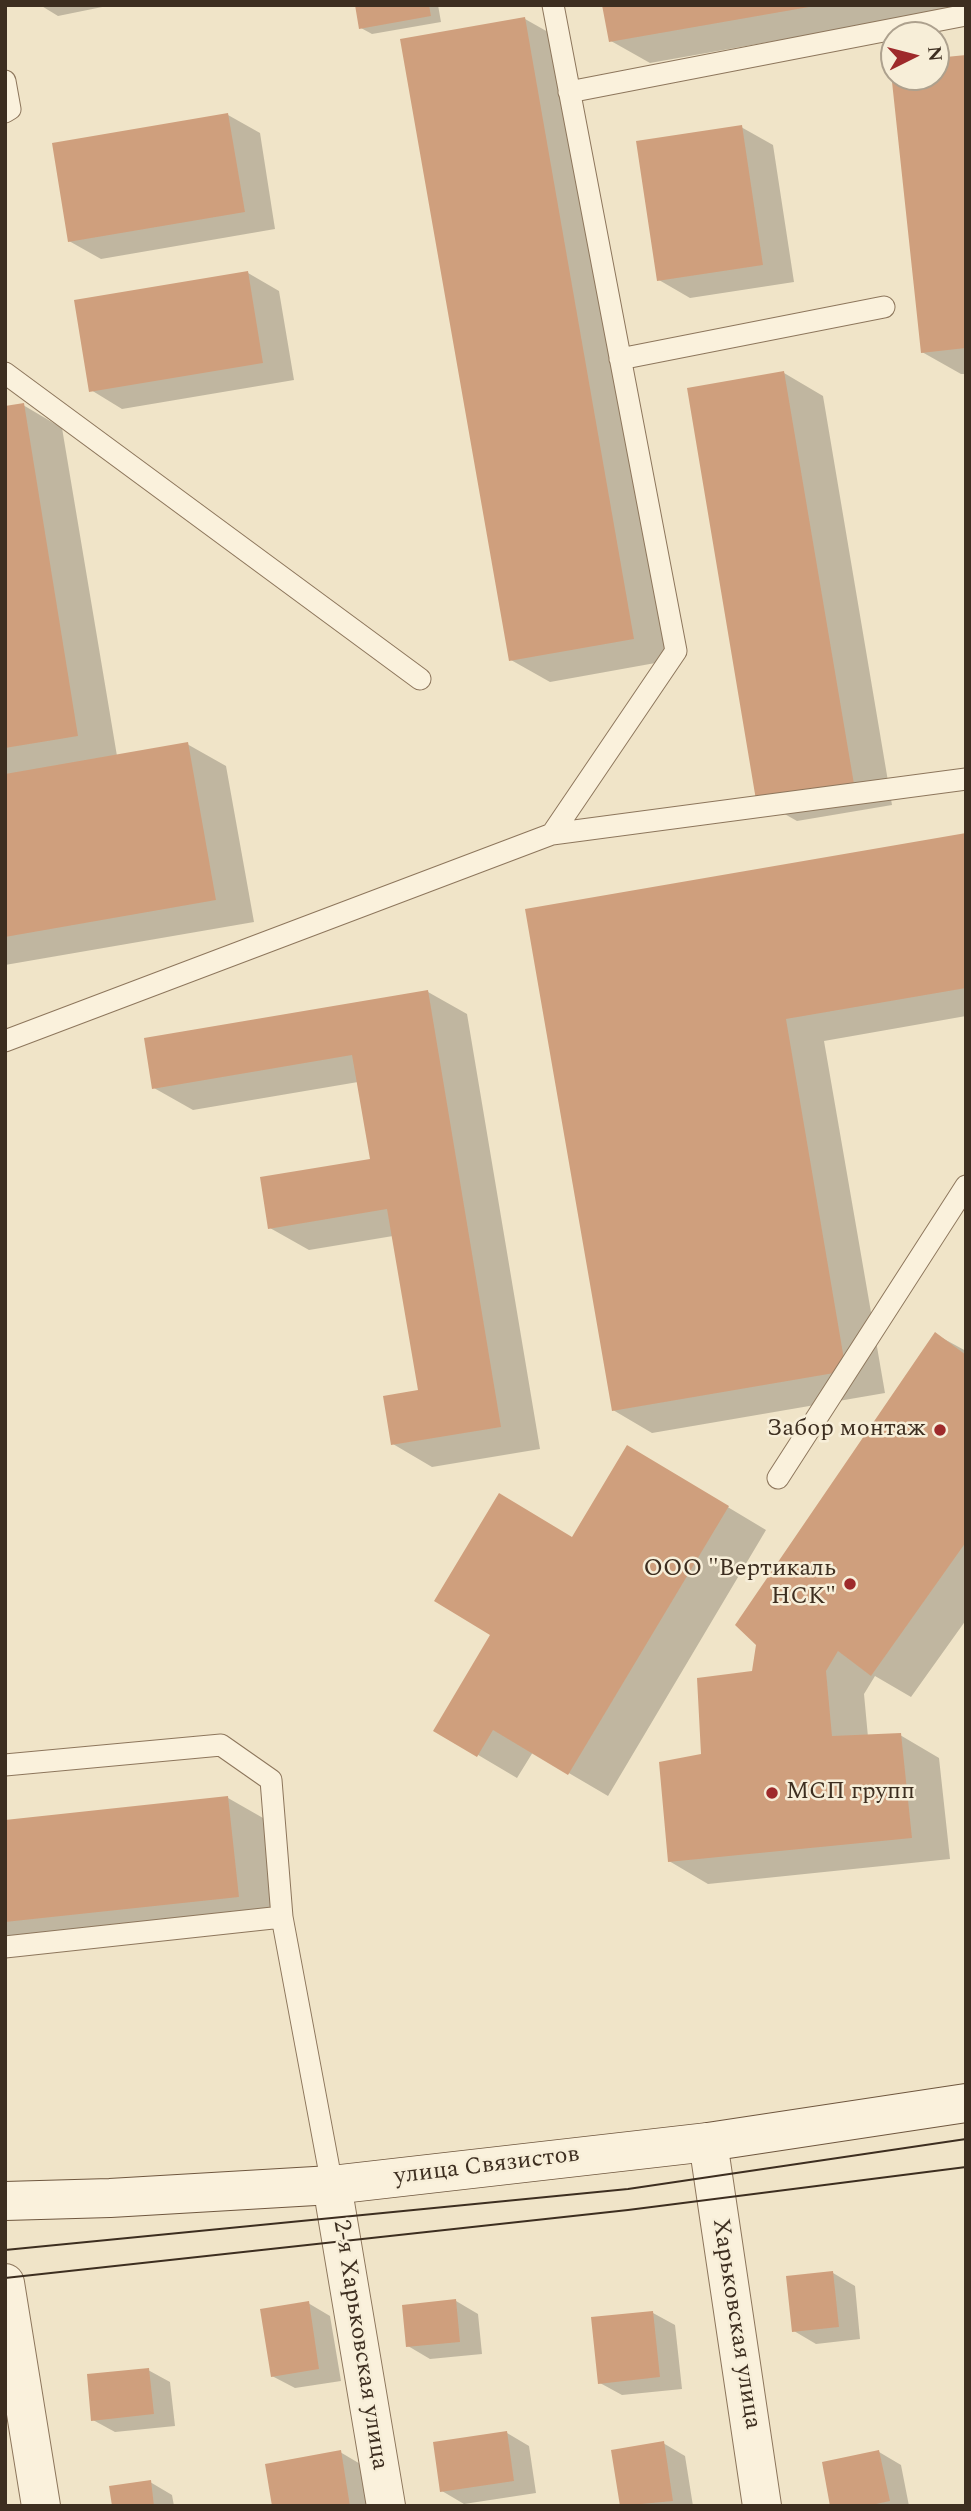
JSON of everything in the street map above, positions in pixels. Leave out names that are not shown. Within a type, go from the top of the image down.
[{"type":"street","name":"улица Связистов","points":[[5,2201],[332,2185],[708,2142],[966,2102]]},
{"type":"street","name":"Харьковская улица","points":[[708,2142],[762,2506]]},
{"type":"street","name":"2-я Харьковская улица","points":[[332,2185],[386,2506]]},
{"type":"street","points":[[5,2283],[41,2506]]},
{"type":"lane","points":[[552,834],[676,651],[553,5]]},
{"type":"lane","points":[[569,92],[966,15]]},
{"type":"lane","points":[[5,81],[10,109],[5,112]]},
{"type":"lane","points":[[620,359],[884,307]]},
{"type":"lane","points":[[5,373],[420,679]]},
{"type":"lane","points":[[5,1041],[552,834],[966,779]]},
{"type":"lane","points":[[778,1478],[966,1186]]},
{"type":"lane","points":[[5,1765],[221,1745],[271,1780],[282,1917],[332,2185]]},
{"type":"lane","points":[[5,1947],[282,1917]]},
{"type":"building","points":[[355,5],[429,5],[431,16],[359,29]]},
{"type":"building","points":[[602,5],[809,5],[809,7],[609,42]]},
{"type":"building","points":[[525,17],[634,639],[509,661],[400,39]]},
{"type":"building","points":[[966,55],[966,348],[921,353],[893,91],[950,91],[950,57]]},
{"type":"building","points":[[228,113],[245,212],[68,242],[52,143]]},
{"type":"building","points":[[742,125],[763,265],[657,281],[636,141]]},
{"type":"building","points":[[248,271],[263,363],[89,392],[74,300]]},
{"type":"building","points":[[784,371],[854,784],[756,800],[687,388]]},
{"type":"building","points":[[24,403],[78,736],[5,748],[5,406]]},
{"type":"building","points":[[188,742],[216,900],[5,937],[5,774]]},
{"type":"building","points":[[966,833],[966,988],[786,1019],[846,1371],[612,1411],[525,909]]},
{"type":"building","points":[[428,990],[501,1427],[391,1445],[383,1396],[418,1390],[387,1209],[268,1229],[260,1177],[370,1159],[352,1055],[152,1089],[144,1038]]},
{"type":"building","name":"ООО \"Вертикаль НСК\"","points":[[935,1332],[966,1355],[966,1542],[871,1676],[838,1651],[826,1671],[832,1736],[901,1733],[912,1838],[668,1862],[659,1762],[701,1754],[697,1678],[752,1671],[756,1645],[735,1625]]},
{"type":"building","points":[[627,1445],[729,1506],[568,1775],[493,1730],[477,1757],[433,1731],[490,1635],[434,1601],[499,1493],[572,1537]]},
{"type":"building","points":[[228,1796],[239,1897],[5,1922],[5,1820]]},
{"type":"building","points":[[833,2271],[839,2327],[792,2332],[786,2276]]},
{"type":"building","points":[[456,2299],[460,2342],[406,2347],[402,2305]]},
{"type":"building","points":[[309,2301],[319,2369],[271,2377],[260,2309]]},
{"type":"building","points":[[653,2311],[660,2377],[598,2384],[591,2317]]},
{"type":"building","points":[[149,2368],[154,2414],[91,2421],[87,2374]]},
{"type":"building","points":[[507,2431],[514,2481],[440,2492],[433,2442]]},
{"type":"building","points":[[664,2441],[673,2501],[620,2506],[611,2450]]},
{"type":"building","points":[[341,2450],[350,2506],[272,2506],[265,2464]]},
{"type":"building","points":[[879,2450],[890,2501],[867,2506],[830,2506],[822,2462]]},
{"type":"building","points":[[151,2480],[154,2506],[112,2506],[109,2486]]},
{"type":"tram line","points":[[5,2250],[628,2189],[966,2139]]},
{"type":"tram line","points":[[5,2278],[628,2210],[966,2167]]},
{"type":"place","name":"Забор монтаж","points":[[940,1430]]},
{"type":"place","name":"ООО \"Вертикаль НСК\"","points":[[850,1584]]},
{"type":"place","name":"МСП групп","points":[[772,1793]]}]
